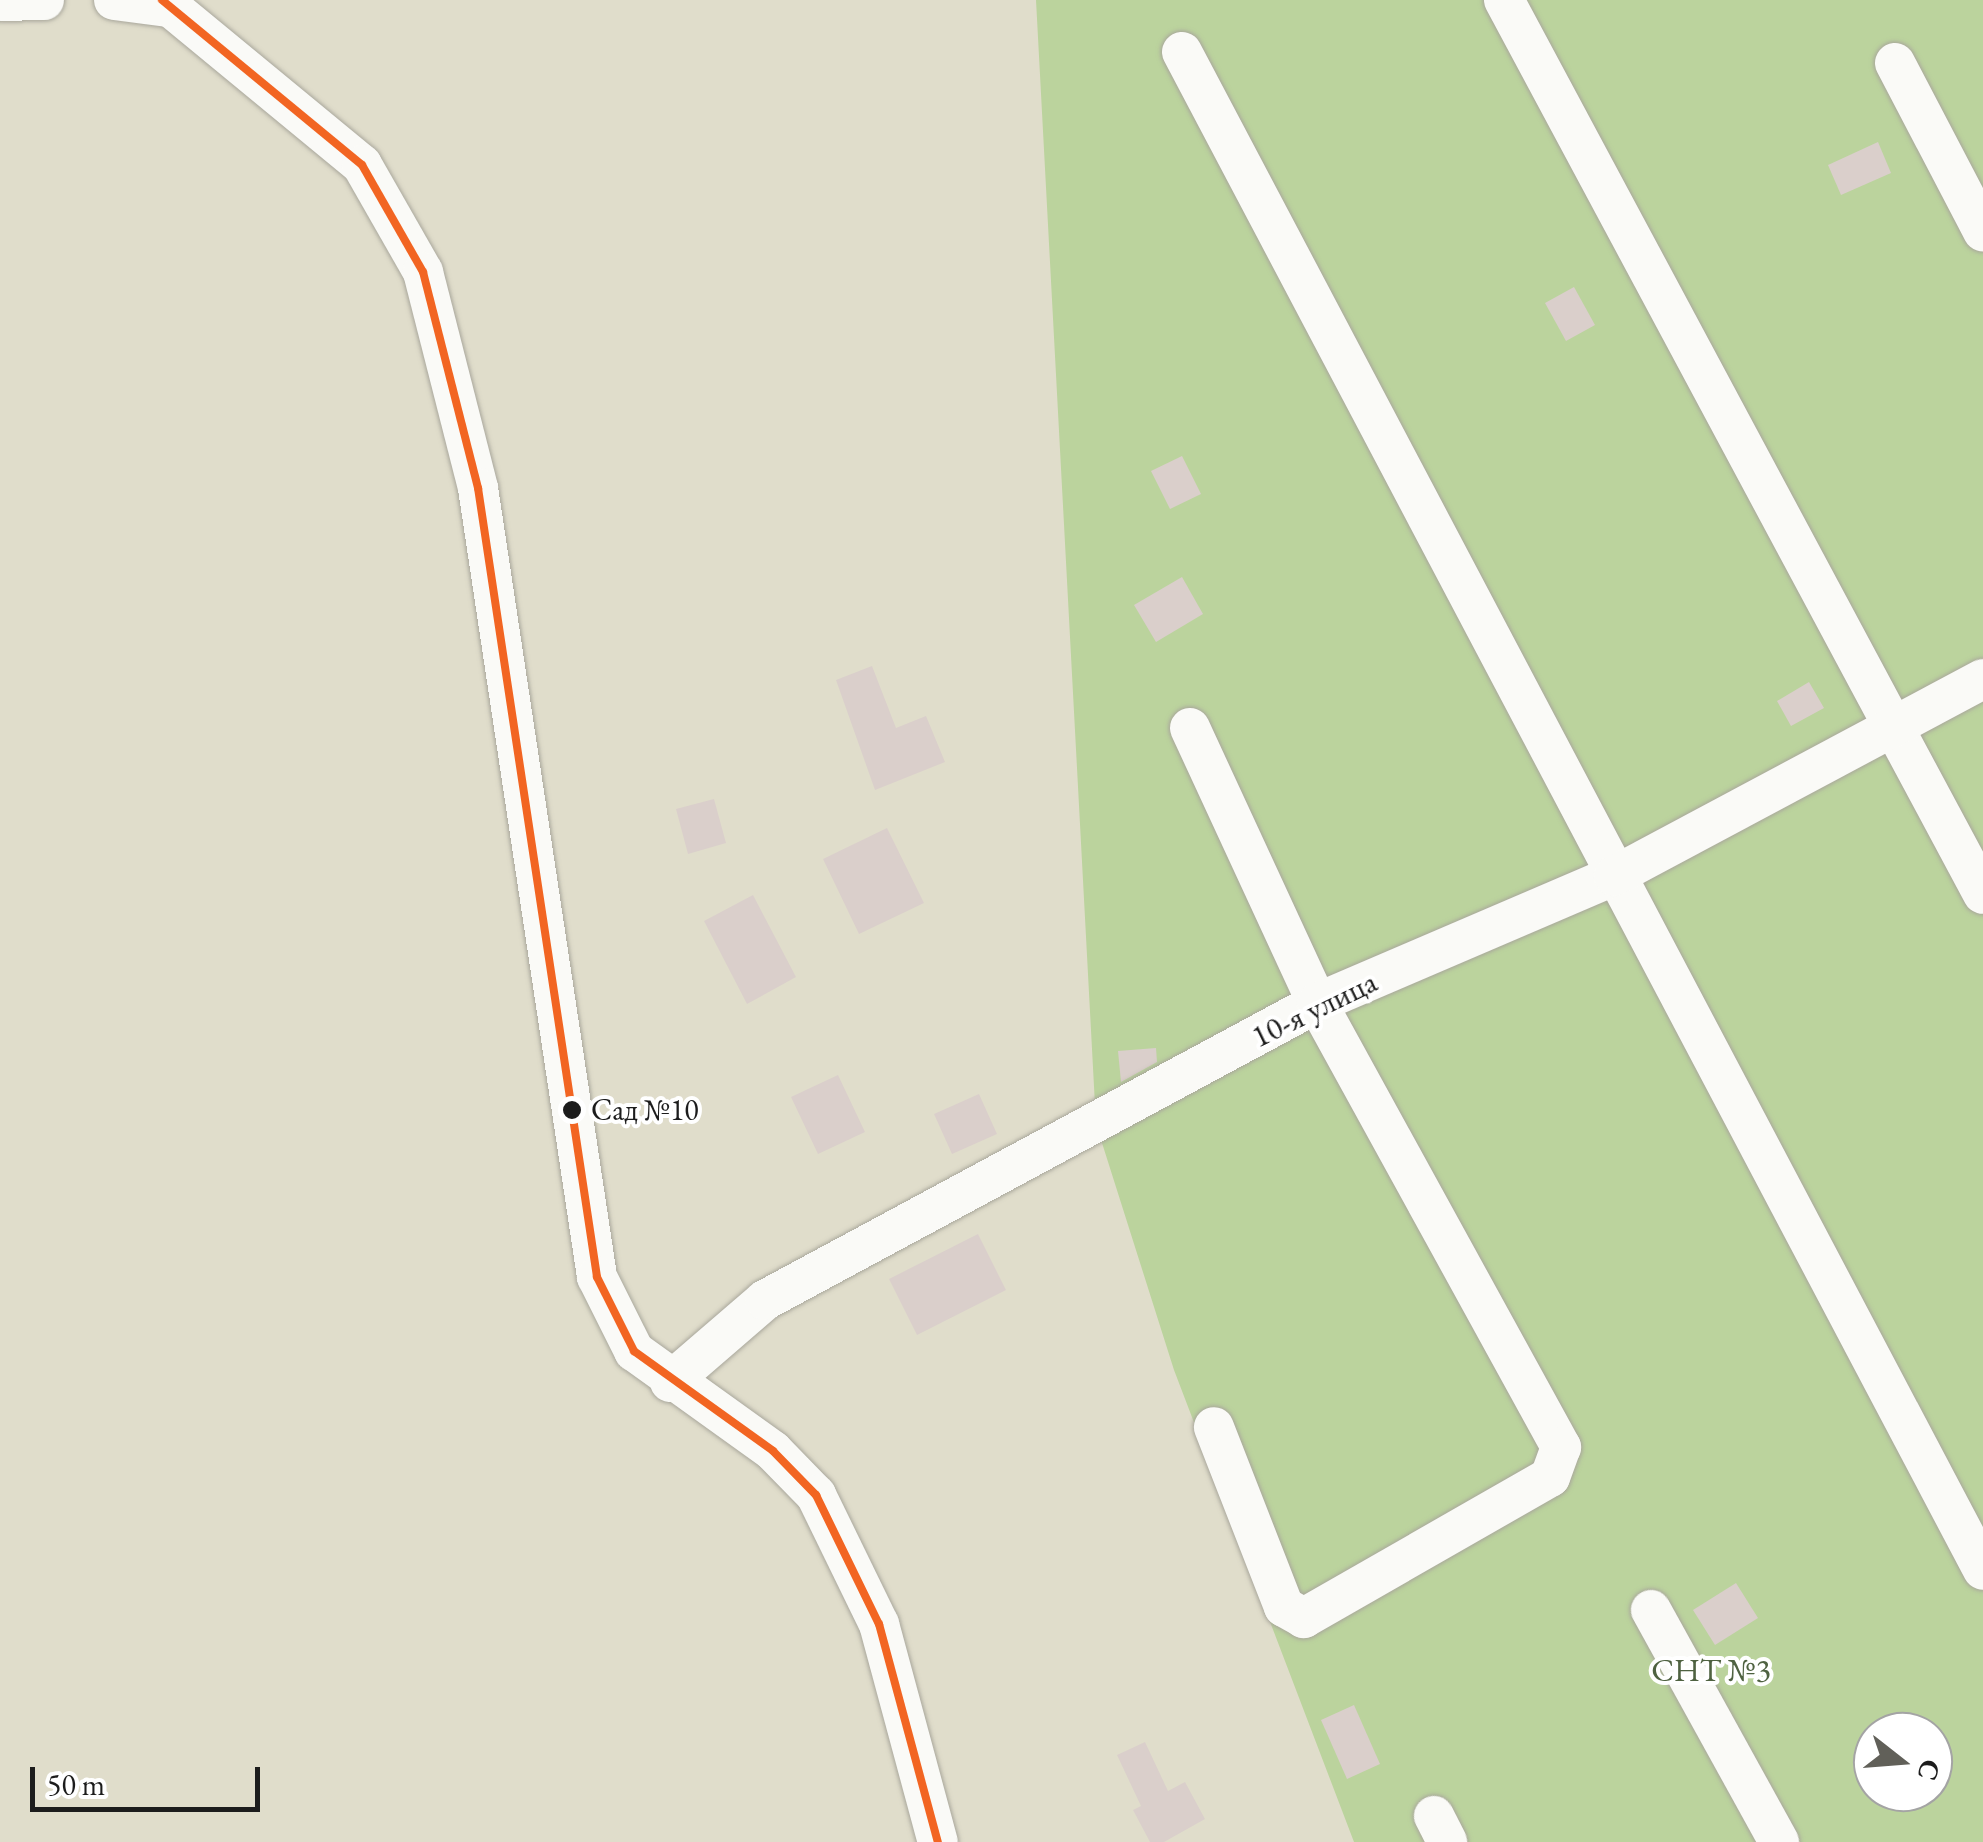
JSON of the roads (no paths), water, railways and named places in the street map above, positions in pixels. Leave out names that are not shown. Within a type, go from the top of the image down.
[{"type":"street","points":[[0,2],[44,0]]},
{"type":"street","points":[[114,0],[165,4],[362,164],[423,272],[478,488],[597,1276],[634,1350],[670,1382],[773,1451],[816,1495],[878,1624],[938,1842]]},
{"type":"street","points":[[1504,0],[1983,894]]},
{"type":"street","points":[[1182,52],[1983,1570]]},
{"type":"street","points":[[1896,63],[1983,232]]},
{"type":"street","name":"10-я улица","points":[[670,1382],[766,1300],[1317,1003],[1614,876],[1894,722],[1983,679]]},
{"type":"street","points":[[1190,728],[1317,1003],[1562,1447],[1550,1477],[1304,1618],[1284,1607],[1214,1428]]},
{"type":"street","points":[[1651,1610],[1779,1842]]},
{"type":"place","name":"Сад №10","points":[[572,1110]]},
{"type":"park label","name":"СНТ №3","points":[[1711,1670]]}]
